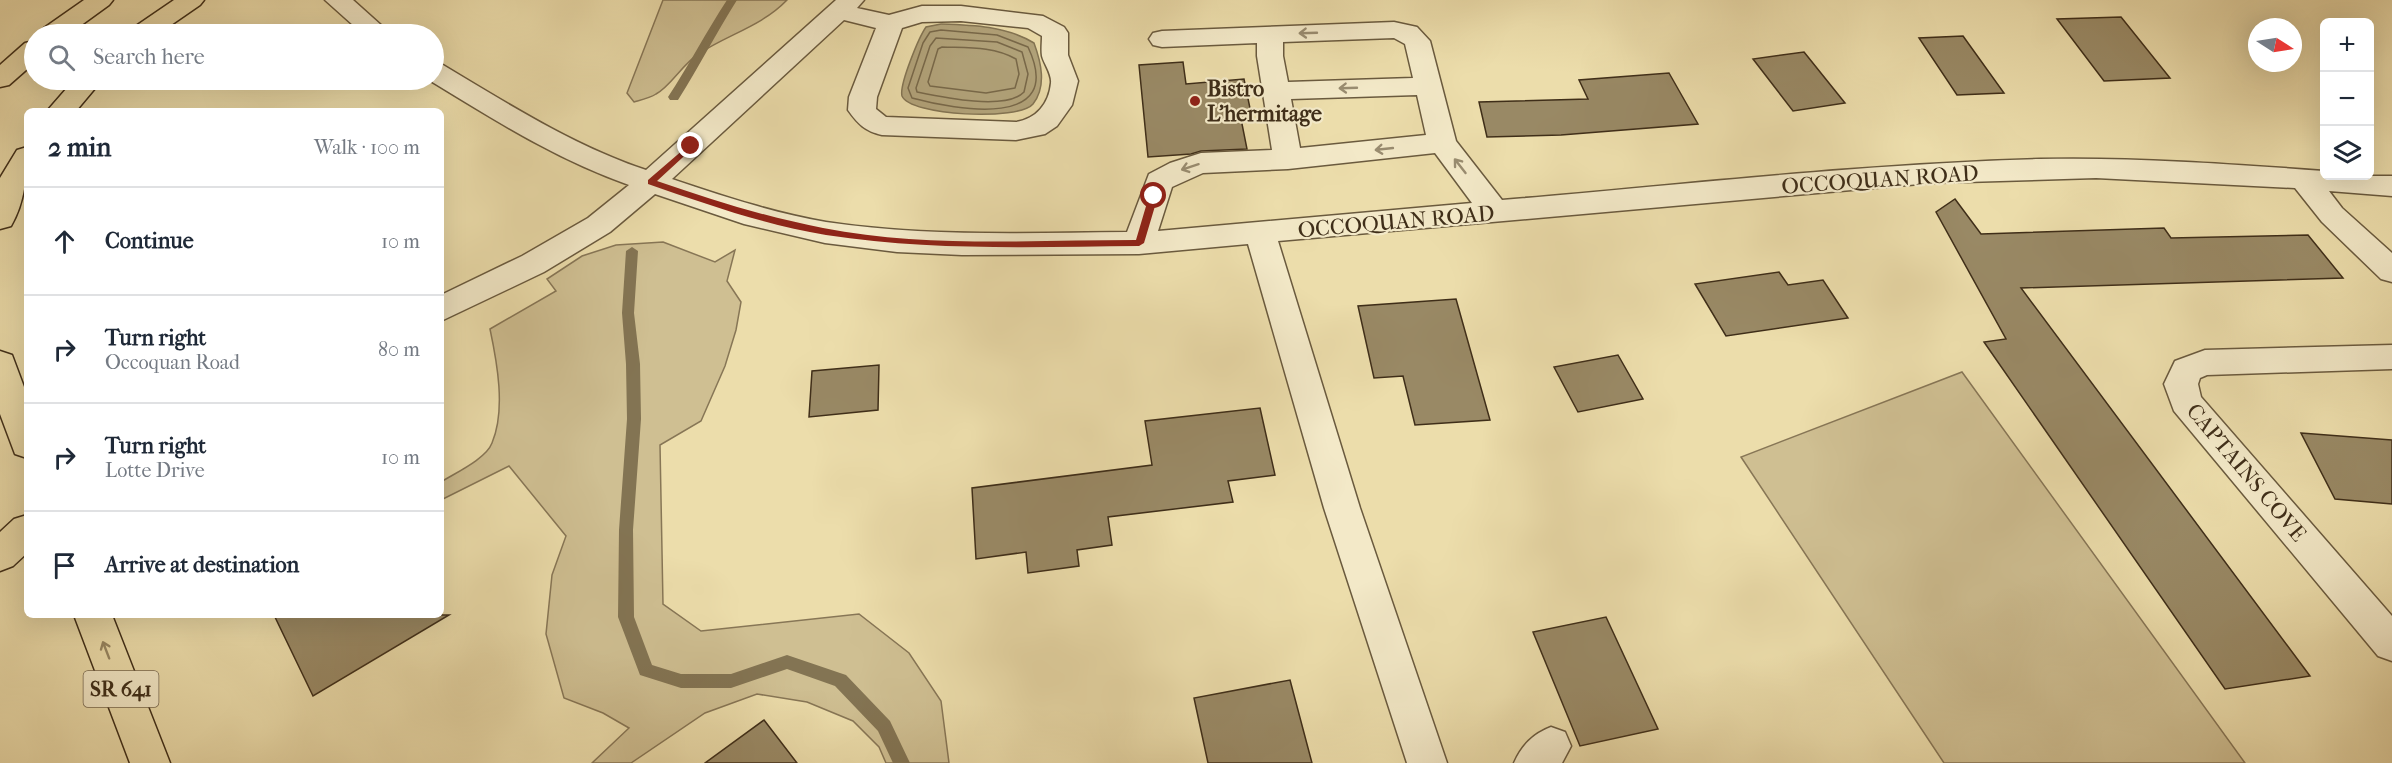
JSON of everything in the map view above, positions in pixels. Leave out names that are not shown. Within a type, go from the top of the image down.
[{"type":"main road","points":[[67,24],[100,0]]},
{"type":"main road","points":[[156,24],[191,0]]},
{"type":"main road","points":[[0,79],[24,59]]},
{"type":"main road","points":[[64,108],[80,90]]},
{"type":"main road","points":[[0,219],[12,182],[24,162]]},
{"type":"main road","points":[[0,364],[24,435]]},
{"type":"main road","points":[[0,555],[24,533]]},
{"type":"main road","name":"SR 641","points":[[94,618],[150,763]]},
{"type":"street","points":[[338,0],[366,24]]},
{"type":"street","points":[[444,308],[532,264],[599,225],[651,182],[845,6],[891,23]]},
{"type":"street","points":[[926,12],[1034,21],[1048,27],[1055,33],[1055,55],[1065,81],[1058,105],[1047,120],[1035,128],[1016,131],[882,126],[872,121],[862,110],[863,97],[891,23],[903,16],[926,12]]},
{"type":"street","points":[[1162,39],[1402,31],[1417,41],[1442,143],[1496,213]]},
{"type":"street","points":[[1275,34],[1270,43],[1270,56],[1288,159]]},
{"type":"street","name":"OCCOQUAN ROAD","points":[[444,77],[505,114],[580,154],[651,182],[744,214],[825,232],[897,241],[962,244],[1139,243],[1903,175],[2012,169],[2122,169],[2224,173],[2392,186]]},
{"type":"street","points":[[1276,94],[1294,89],[1428,86]]},
{"type":"street","points":[[1139,243],[1159,181],[1180,170],[1201,163],[1288,159],[1442,143]]},
{"type":"street","points":[[2302,179],[2332,215],[2392,271]]},
{"type":"street","points":[[1260,234],[1342,508],[1427,763]]},
{"type":"street","name":"CAPTAINS COVE","points":[[2392,357],[2205,363],[2187,370],[2181,384],[2186,402],[2392,644]]},
{"type":"shaded area","points":[[663,0],[787,0],[767,17],[694,57],[662,90],[651,97],[634,102],[627,93]]},
{"type":"shaded area","points":[[663,242],[715,262],[735,250],[727,281],[741,302],[736,330],[725,366],[701,421],[660,445],[663,604],[701,631],[859,614],[909,653],[941,701],[949,763],[886,763],[879,747],[853,721],[807,702],[757,694],[705,713],[631,763],[592,763],[629,728],[603,713],[564,698],[546,634],[552,575],[566,536],[509,466],[444,498],[444,480],[483,455],[489,449],[496,430],[499,416],[499,386],[490,329],[556,291],[547,279],[582,256],[616,245]]},
{"type":"shaded area","points":[[1962,372],[2245,763],[1944,763],[1741,457]]},
{"type":"water","points":[[941,24],[1001,30],[1034,43],[1039,58],[1041,82],[1033,104],[1008,113],[965,114],[943,112],[909,103],[902,96],[906,72],[926,27]]},
{"type":"building","points":[[2121,17],[2170,78],[2104,81],[2057,19]]},
{"type":"building","points":[[1963,36],[2004,93],[1957,95],[1919,38]]},
{"type":"building","points":[[1804,52],[1845,103],[1793,111],[1753,59]]},
{"type":"building","name":"Bistro L'hermitage","points":[[1183,62],[1186,84],[1244,79],[1252,118],[1241,119],[1247,149],[1148,157],[1139,65]]},
{"type":"building","points":[[1669,73],[1698,124],[1561,135],[1487,137],[1479,102],[1588,99],[1579,80]]},
{"type":"building","points":[[1955,199],[1981,234],[2164,228],[2171,238],[2308,235],[2343,278],[2021,288],[2310,676],[2225,689],[1984,342],[2006,339],[1936,212]]},
{"type":"building","points":[[1779,272],[1788,285],[1823,280],[1848,318],[1726,336],[1695,284]]},
{"type":"building","points":[[1456,299],[1490,420],[1415,425],[1403,376],[1374,378],[1358,306]]},
{"type":"building","points":[[1618,355],[1643,399],[1578,412],[1554,367]]},
{"type":"building","points":[[879,365],[878,410],[809,417],[812,371]]},
{"type":"building","points":[[1260,408],[1275,475],[1228,481],[1233,502],[1108,517],[1112,545],[1077,550],[1079,566],[1028,573],[1026,552],[976,559],[972,488],[1152,465],[1145,421]]},
{"type":"building","points":[[2301,433],[2392,440],[2392,504],[2335,499]]},
{"type":"building","points":[[1606,617],[1658,729],[1580,746],[1533,632]]},
{"type":"building","points":[[275,618],[444,618],[313,696]]},
{"type":"building","points":[[1290,680],[1312,763],[1208,763],[1194,698]]},
{"type":"building","points":[[764,720],[797,763],[705,763]]},
{"type":"waterway","points":[[674,97],[732,0]]},
{"type":"waterway","points":[[632,251],[628,313],[633,364],[634,419],[626,530],[626,617],[646,670],[681,681],[731,681],[787,662],[840,680],[884,726],[902,763]]},
{"type":"place","name":"Bistro L'hermitage","points":[[1195,101]]},
{"type":"route","points":[[691,146],[651,182],[744,214],[825,232],[897,241],[962,244],[1139,243],[1154,196]]}]
